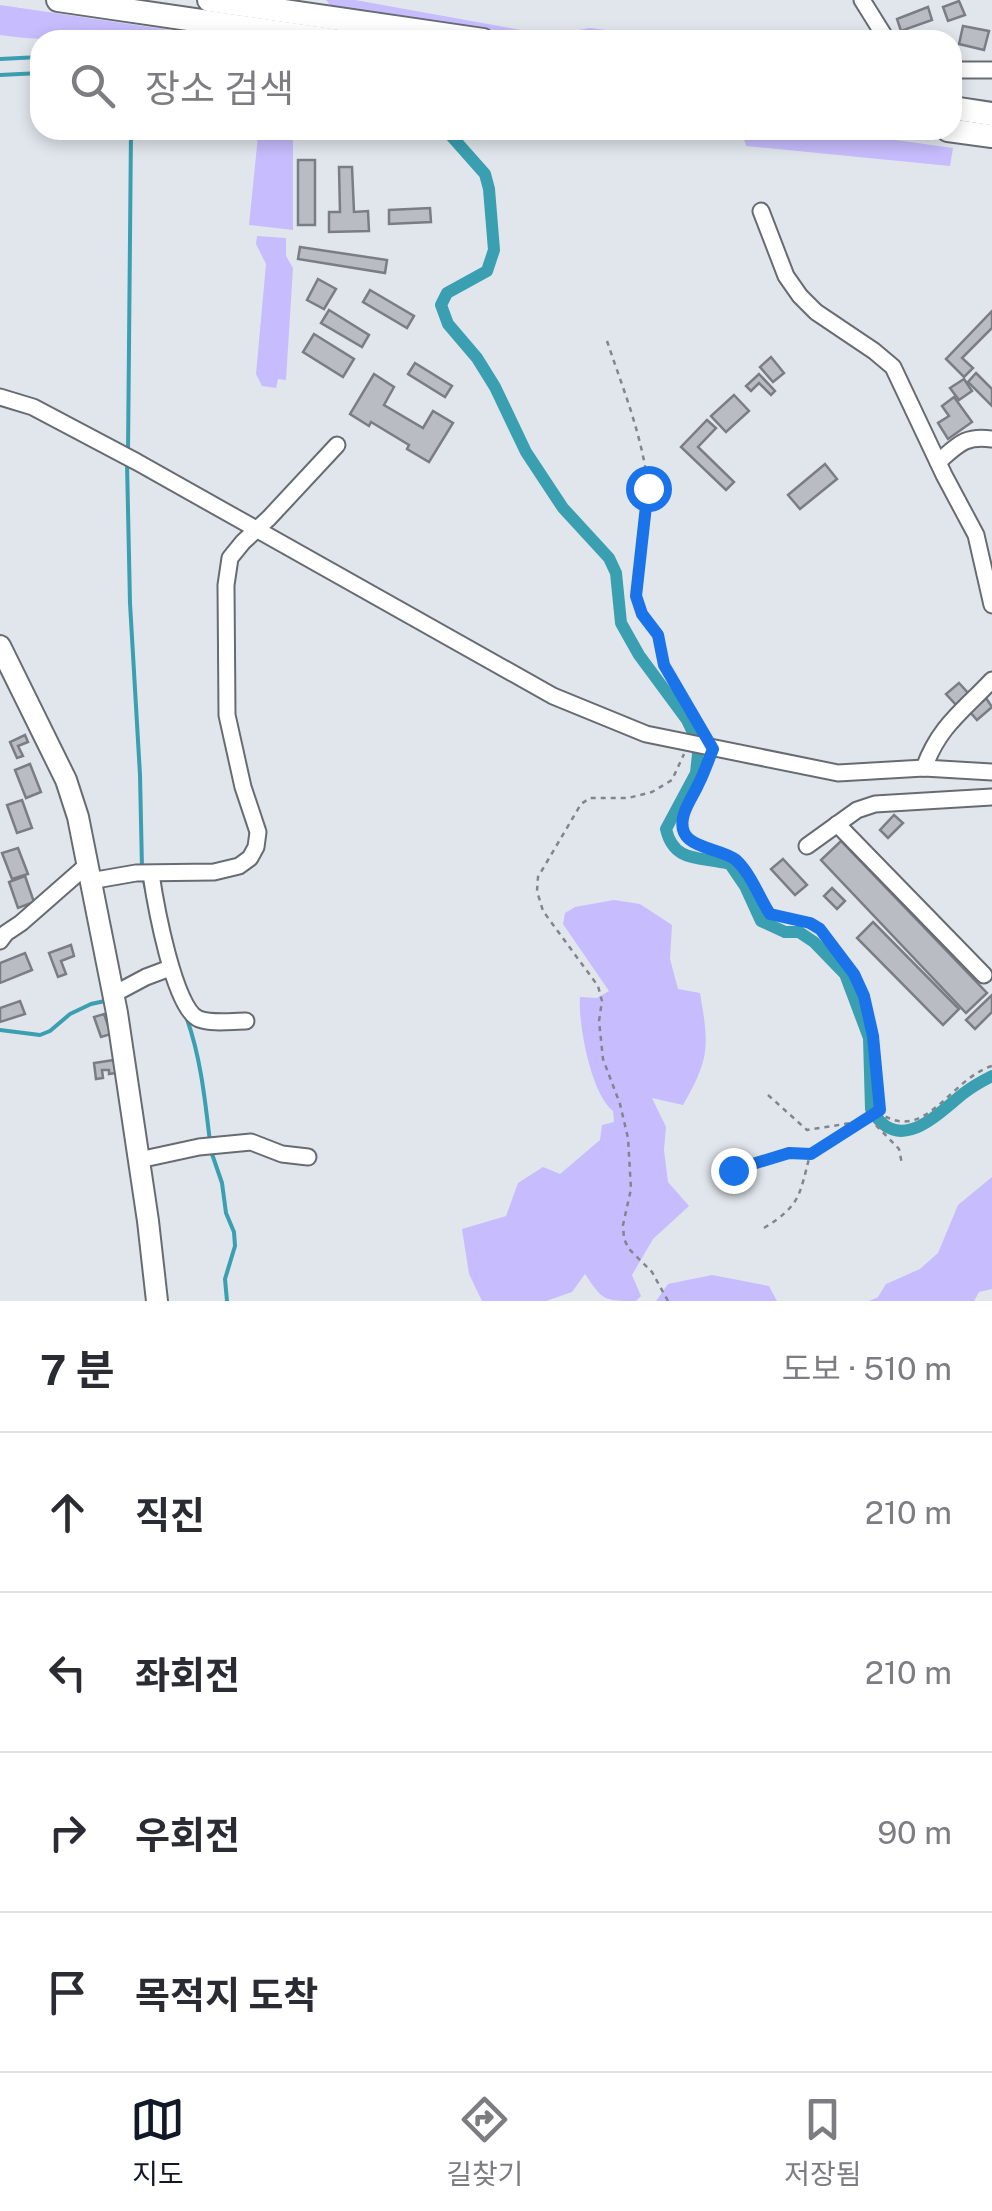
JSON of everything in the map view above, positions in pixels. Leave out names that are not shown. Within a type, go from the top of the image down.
[{"type":"highway","points":[[58,0],[264,30]]},
{"type":"highway","points":[[209,0],[415,30]]},
{"type":"highway","points":[[962,110],[992,114]]},
{"type":"highway","points":[[962,132],[992,136]]},
{"type":"main road","points":[[0,646],[66,780],[78,817],[114,997],[157,1301]]},
{"type":"street","points":[[862,0],[881,30]]},
{"type":"street","points":[[962,70],[992,70]]},
{"type":"street","points":[[761,211],[786,276],[800,296],[892,367],[976,535],[992,605]]},
{"type":"street","points":[[0,397],[33,407],[137,462],[552,696],[646,734],[838,772],[924,768],[992,772]]},
{"type":"street","points":[[938,462],[964,440],[992,439]]},
{"type":"street","points":[[0,941],[6,932],[88,876],[214,872],[238,866],[250,858],[258,832],[232,743],[225,681],[230,558],[337,445]]},
{"type":"street","points":[[924,768],[932,747],[948,724],[992,680]]},
{"type":"street","points":[[807,846],[857,810],[875,804],[992,797]]},
{"type":"street","points":[[837,824],[984,975]]},
{"type":"street","points":[[143,874],[158,912],[174,981],[192,1016],[201,1020],[246,1021]]},
{"type":"street","points":[[114,997],[146,977],[170,968]]},
{"type":"street","points":[[140,1160],[200,1147],[251,1142],[282,1154],[308,1157]]},
{"type":"path","points":[[607,341],[646,470],[648,488],[636,596],[642,614],[658,635],[664,665],[701,746],[703,775],[684,814],[688,838],[699,846],[728,854],[738,862],[770,914],[820,929],[848,964],[864,996],[873,1036],[879,1110],[891,1120],[904,1123],[920,1119],[965,1080],[992,1066]]},
{"type":"path","points":[[668,1301],[652,1272],[628,1249],[624,1239],[630,1189],[628,1138],[603,1060],[598,986],[543,911],[537,892],[538,877],[582,804],[596,798],[628,798],[652,792],[672,780],[701,746]]},
{"type":"path","points":[[768,1095],[807,1130],[852,1123],[855,1126]]},
{"type":"path","points":[[733,1170],[789,1153],[811,1154],[879,1110]]},
{"type":"path","points":[[868,1117],[899,1149],[902,1164]]},
{"type":"path","points":[[764,1228],[788,1213],[799,1196],[811,1154]]},
{"type":"shaded area","points":[[326,0],[355,0],[521,30],[494,30],[331,6]]},
{"type":"shaded area","points":[[0,5],[170,30],[30,30],[30,38],[0,35]]},
{"type":"shaded area","points":[[258,140],[293,140],[293,230],[249,225]]},
{"type":"shaded area","points":[[744,140],[896,140],[953,148],[950,166],[746,146]]},
{"type":"shaded area","points":[[257,236],[286,238],[286,256],[293,268],[286,380],[278,379],[276,388],[262,386],[256,374],[266,264],[256,244]]},
{"type":"shaded area","points":[[614,900],[640,904],[672,925],[670,959],[678,989],[700,993],[706,1039],[698,1075],[683,1105],[652,1098],[666,1127],[668,1182],[689,1206],[653,1239],[632,1275],[641,1296],[636,1301],[605,1298],[585,1274],[572,1292],[546,1301],[482,1301],[469,1274],[462,1229],[506,1216],[518,1183],[543,1167],[560,1174],[600,1140],[602,1125],[614,1122],[613,1111],[592,1075],[580,1009],[580,997],[597,998],[609,991],[563,924],[565,913],[575,907]]},
{"type":"shaded area","points":[[992,1177],[992,1289],[979,1292],[974,1301],[869,1301],[878,1297],[886,1284],[920,1269],[938,1253],[958,1205]]},
{"type":"shaded area","points":[[712,1275],[769,1286],[777,1301],[656,1301],[668,1284]]},
{"type":"building","points":[[959,1],[965,15],[948,21],[943,7]]},
{"type":"building","points":[[928,7],[932,20],[901,30],[897,19]]},
{"type":"building","points":[[963,26],[989,31],[984,50],[962,45]]},
{"type":"building","points":[[298,160],[315,160],[315,225],[298,225]]},
{"type":"building","points":[[339,167],[352,167],[354,212],[368,211],[369,231],[329,232],[329,212],[340,212]]},
{"type":"building","points":[[430,208],[431,222],[389,224],[389,210]]},
{"type":"building","points":[[300,247],[387,260],[385,273],[298,259]]},
{"type":"building","points":[[318,279],[336,289],[324,309],[307,300]]},
{"type":"building","points":[[370,290],[414,316],[407,328],[363,302]]},
{"type":"building","points":[[329,310],[369,335],[362,347],[321,323]]},
{"type":"building","points":[[992,311],[992,328],[962,358],[973,368],[964,377],[946,359]]},
{"type":"building","points":[[314,334],[354,359],[343,377],[303,352]]},
{"type":"building","points":[[771,357],[784,373],[773,382],[760,367]]},
{"type":"building","points":[[415,363],[452,386],[445,397],[408,374]]},
{"type":"building","points":[[976,373],[992,389],[992,406],[968,382]]},
{"type":"building","points":[[374,374],[394,387],[384,405],[423,428],[433,411],[453,423],[429,462],[407,449],[409,445],[350,414]]},
{"type":"building","points":[[759,374],[775,391],[771,395],[759,383],[751,391],[746,386]]},
{"type":"building","points":[[964,379],[972,391],[959,400],[950,388]]},
{"type":"building","points":[[734,395],[749,411],[726,432],[711,416]]},
{"type":"building","points":[[954,397],[972,422],[948,439],[938,423],[949,416],[942,406]]},
{"type":"building","points":[[707,420],[716,428],[698,447],[734,482],[726,490],[681,447]]},
{"type":"building","points":[[825,464],[837,479],[800,509],[788,495]]},
{"type":"building","points":[[959,683],[970,695],[958,707],[946,694]]},
{"type":"building","points":[[986,698],[992,707],[977,720],[970,712]]},
{"type":"building","points":[[25,735],[28,742],[18,746],[23,756],[17,758],[10,742]]},
{"type":"building","points":[[30,764],[41,792],[26,798],[15,770]]},
{"type":"building","points":[[22,800],[32,828],[17,833],[7,805]]},
{"type":"building","points":[[894,815],[903,823],[888,838],[880,830]]},
{"type":"building","points":[[841,841],[987,993],[966,1013],[821,860]]},
{"type":"building","points":[[18,848],[28,874],[12,879],[2,853]]},
{"type":"building","points":[[783,859],[807,885],[795,895],[771,869]]},
{"type":"building","points":[[25,876],[34,902],[18,908],[9,882]]},
{"type":"building","points":[[832,888],[845,901],[837,909],[824,896]]},
{"type":"building","points":[[873,922],[959,1009],[943,1025],[857,938]]},
{"type":"building","points":[[71,945],[74,956],[61,961],[66,974],[58,977],[49,953]]},
{"type":"building","points":[[25,953],[32,970],[0,983],[0,963]]},
{"type":"building","points":[[992,995],[992,1012],[975,1029],[966,1020]]},
{"type":"building","points":[[20,1001],[25,1014],[0,1022],[0,1008]]},
{"type":"building","points":[[104,1014],[111,1034],[101,1037],[94,1017]]},
{"type":"building","points":[[114,1060],[116,1073],[102,1070],[103,1078],[96,1079],[94,1063]]},
{"type":"waterway","points":[[0,59],[30,58]]},
{"type":"waterway","points":[[0,75],[30,74]]},
{"type":"waterway","points":[[128,453],[131,140]]},
{"type":"waterway","points":[[455,140],[485,174],[494,250],[487,271],[447,293],[441,305],[448,324],[495,387],[526,452],[563,508],[609,558],[616,573],[621,623],[695,737],[696,773],[666,829],[670,840],[690,857],[730,864],[761,921],[785,932],[799,932],[845,974],[869,1038],[871,1109],[882,1123],[894,1130],[918,1127],[992,1076]]},
{"type":"waterway","points":[[127,463],[142,868]]},
{"type":"waterway","points":[[143,877],[148,897]]},
{"type":"waterway","points":[[0,1030],[40,1035],[70,1014],[105,1001]]},
{"type":"waterway","points":[[187,1019],[199,1064],[210,1142]]},
{"type":"waterway","points":[[211,1151],[234,1232],[235,1246],[225,1279],[227,1301]]},
{"type":"route","points":[[648,488],[636,596],[642,614],[658,635],[664,665],[713,749],[684,814],[688,838],[738,862],[770,914],[820,929],[854,974],[864,996],[873,1036],[880,1110],[811,1154],[789,1153],[733,1170]]}]
